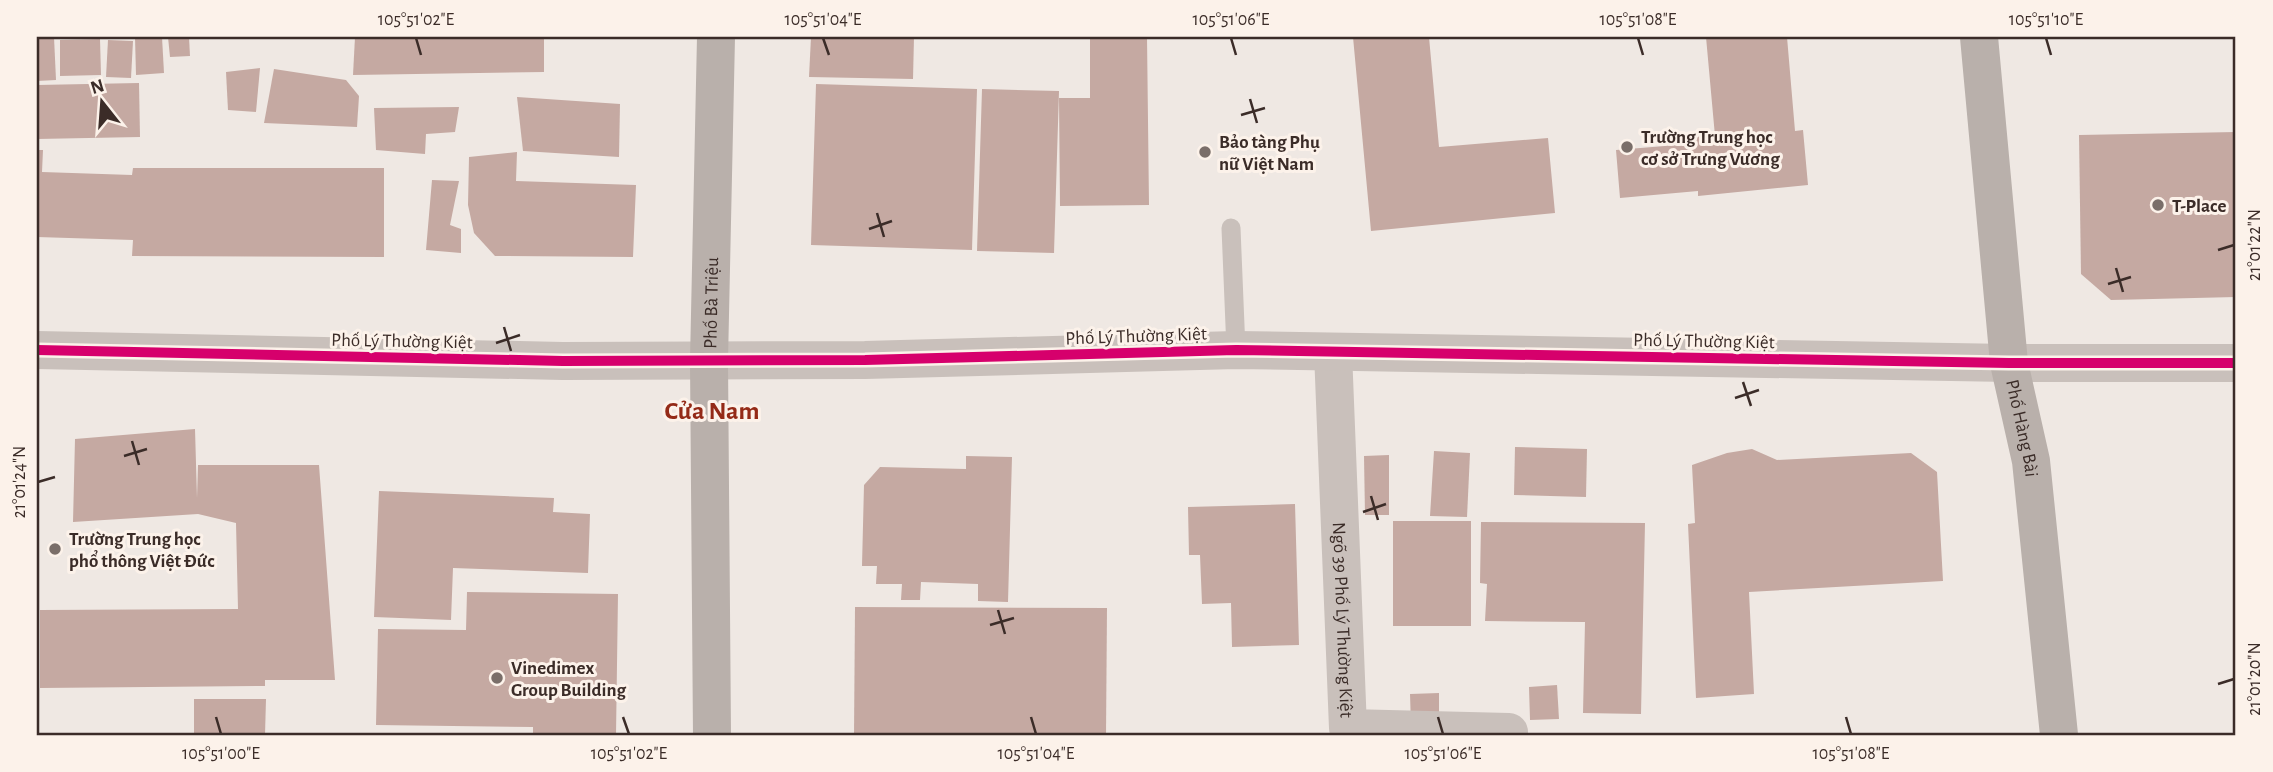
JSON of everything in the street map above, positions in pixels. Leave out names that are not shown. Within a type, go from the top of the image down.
[{"type":"main road","name":"Phố Bà Triệu","points":[[712,735],[709,361],[716,37]]},
{"type":"main road","name":"Phố Hàng Bài","points":[[1979,37],[2009,363],[2031,461],[2059,735]]},
{"type":"street","name":"Phố Lý Thường Kiệt","points":[[37,350],[550,361],[865,360],[1236,350],[2009,363],[2236,363]]},
{"type":"street","name":"Ngõ 39 Phố Lý Thường Kiệt","points":[[1333,352],[1348,727],[1508,732]]},
{"type":"lane","points":[[1231,228],[1236,350]]},
{"type":"building","points":[[37,37],[54,37],[56,80],[37,81]]},
{"type":"building","points":[[135,37],[162,37],[164,73],[136,75]]},
{"type":"building","points":[[168,37],[189,37],[190,56],[170,57]]},
{"type":"building","points":[[355,37],[544,37],[544,72],[353,75]]},
{"type":"building","points":[[811,37],[914,37],[913,79],[809,77]]},
{"type":"building","points":[[1090,37],[1147,37],[1149,205],[1060,206],[1059,98],[1090,98]]},
{"type":"building","points":[[1353,37],[1429,37],[1439,147],[1548,138],[1555,213],[1371,231]]},
{"type":"building","points":[[1706,37],[1787,37],[1795,131],[1803,130],[1808,185],[1698,196],[1698,191],[1620,198],[1616,150],[1689,144],[1689,137],[1715,136]]},
{"type":"building","points":[[100,39],[101,75],[60,76],[60,40]]},
{"type":"building","points":[[108,40],[133,41],[131,78],[106,77]]},
{"type":"building","points":[[260,68],[256,112],[228,110],[226,72]]},
{"type":"building","points":[[274,69],[346,80],[359,96],[357,127],[264,123]]},
{"type":"building","points":[[139,83],[140,137],[37,139],[37,85]]},
{"type":"building","points":[[816,84],[977,89],[972,250],[811,245]]},
{"type":"building","points":[[982,89],[1059,91],[1054,253],[977,251]]},
{"type":"building","points":[[517,97],[620,104],[619,157],[523,151]]},
{"type":"building","points":[[459,107],[455,132],[426,134],[425,154],[376,150],[374,108]]},
{"type":"building","name":"T-Place","points":[[2236,132],[2236,297],[2111,300],[2081,274],[2079,135]]},
{"type":"building","points":[[37,150],[43,150],[42,172],[132,175],[133,168],[384,168],[384,257],[132,256],[133,240],[37,237]]},
{"type":"building","points":[[517,152],[516,181],[636,185],[633,257],[495,256],[474,233],[468,205],[469,157]]},
{"type":"building","points":[[432,180],[459,181],[450,225],[461,229],[461,253],[426,250]]},
{"type":"building","points":[[195,429],[197,498],[198,465],[319,465],[335,680],[265,680],[265,686],[40,688],[40,610],[238,609],[236,523],[198,514],[73,522],[75,439]]},
{"type":"building","points":[[1515,447],[1587,449],[1586,497],[1514,495]]},
{"type":"building","points":[[1752,449],[1777,460],[1911,453],[1937,472],[1943,581],[1749,592],[1754,694],[1696,698],[1688,524],[1695,523],[1692,465],[1727,453]]},
{"type":"building","points":[[1434,451],[1470,453],[1467,517],[1430,516]]},
{"type":"building","points":[[1389,455],[1389,515],[1365,515],[1364,456]]},
{"type":"building","points":[[966,456],[1012,457],[1008,602],[978,601],[978,584],[921,582],[920,600],[901,600],[902,584],[876,584],[877,566],[862,566],[864,485],[880,467],[966,469]]},
{"type":"building","points":[[379,491],[554,498],[553,512],[590,514],[588,573],[453,568],[451,620],[374,617]]},
{"type":"building","points":[[1295,504],[1299,645],[1232,647],[1231,603],[1202,604],[1200,555],[1189,555],[1188,507]]},
{"type":"building","points":[[1393,521],[1471,521],[1471,626],[1393,626]]},
{"type":"building","points":[[1481,522],[1645,523],[1641,714],[1583,713],[1585,622],[1485,621],[1487,584],[1480,583]]},
{"type":"building","name":"Vinedimex Group Building","points":[[467,592],[618,594],[616,735],[533,735],[533,727],[376,725],[378,629],[466,630]]},
{"type":"building","points":[[855,607],[1107,608],[1106,735],[854,735]]},
{"type":"building","points":[[1557,685],[1559,719],[1530,720],[1529,687]]},
{"type":"building","points":[[1439,693],[1439,725],[1411,725],[1410,694]]},
{"type":"building","points":[[194,699],[266,699],[265,735],[194,735]]},
{"type":"cycle path","points":[[37,350],[563,361],[865,360],[1236,350],[2009,363],[2236,363]]},
{"type":"place","name":"Trường Trung học cơ sở Trưng Vương","points":[[1627,147]]},
{"type":"place","name":"Bảo tàng Phụ nữ Việt Nam","points":[[1205,152]]},
{"type":"place","name":"T-Place","points":[[2158,205]]},
{"type":"place","name":"Trường Trung học phổ thông Việt Đức","points":[[55,549]]},
{"type":"place","name":"Vinedimex Group Building","points":[[497,678]]},
{"type":"district","name":"Cửa Nam","points":[[712,410]]}]
